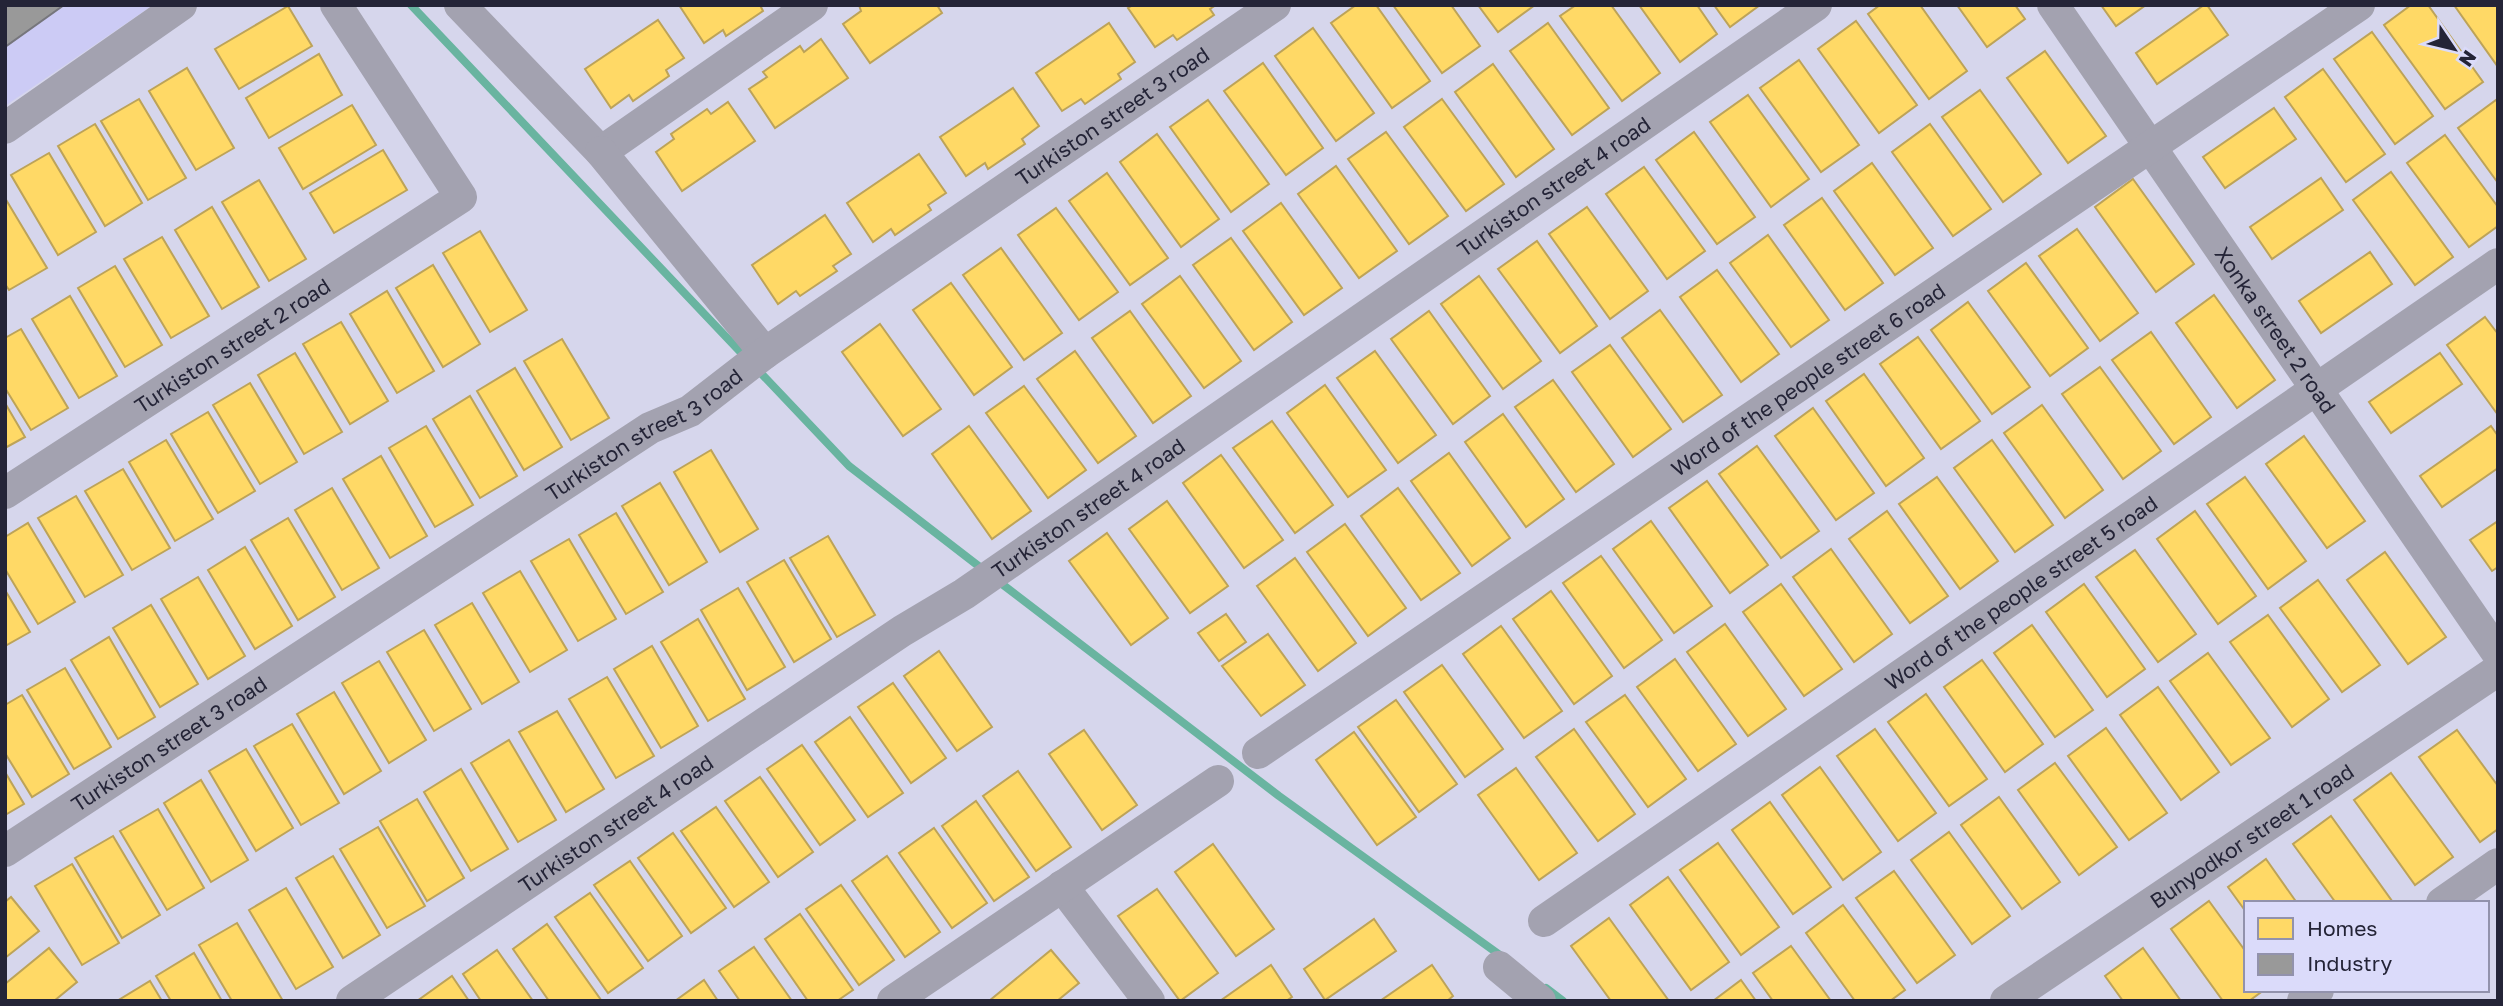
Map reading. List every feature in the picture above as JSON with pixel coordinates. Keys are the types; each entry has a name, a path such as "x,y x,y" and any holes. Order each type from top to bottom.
{"street":[{"path":"5,128 181,5"},
{"name":"Turkiston street 2 road","path":"5,493 461,197 337,5"},
{"path":"460,5 601,152 765,353"},
{"path":"601,152 812,5"},
{"name":"Turkiston street 3 road","path":"5,851 650,428 690,411 765,353 1275,5"},
{"name":"Turkiston street 4 road","path":"352,1001 902,631 964,594 1816,5"},
{"name":"Xonka street 2 road","path":"2053,5 2498,654"},
{"name":"Word of the people street 6 road","path":"1258,753 2151,149 2359,5"},
{"name":"Word of the people street 5 road","path":"1544,921 2314,388 2498,264"},
{"name":"Bunyodkor street 1 road","path":"2006,1001 2498,670"},
{"path":"893,1001 1217,780"},
{"path":"2445,901 2498,864"},
{"path":"1062,886 1149,1001"},
{"path":"1499,967 1540,1001"}],"shaded area":[{"path":"5,5 153,5 5,106"}],"building: Homes":[{"path":"679,5 760,5 763,11 726,36 723,30 704,43"},
{"path":"859,5 937,5 942,13 870,63 843,24 861,11"},
{"path":"1133,5 1216,5 1210,9 1214,15 1177,40 1173,35 1155,47 1128,8"},
{"path":"1356,5 1376,5 1430,81 1392,108 1331,23"},
{"path":"1393,5 1451,5 1480,46 1442,73"},
{"path":"1478,5 1535,5 1498,32"},
{"path":"1576,5 1611,5 1660,73 1622,101 1560,16"},
{"path":"1639,5 1697,5 1717,34 1680,62"},
{"path":"1714,5 1760,5 1730,27"},
{"path":"1880,5 1920,5 1967,71 1929,99 1868,14"},
{"path":"1957,5 2015,5 2025,19 1987,47"},
{"path":"2101,5 2146,5 2116,26"},
{"path":"2207,5 2228,35 2157,84 2136,53"},
{"path":"2411,5 2428,5 2483,82 2445,109 2384,25"},
{"path":"2454,5 2498,5 2498,67"},
{"path":"288,6 312,46 239,89 215,49"},
{"path":"658,20 684,58 666,70 669,76 633,101 629,95 611,108 585,69"},
{"path":"1856,21 1917,105 1879,133 1818,49"},
{"path":"1109,23 1135,62 1118,74 1121,79 1085,104 1081,99 1062,111 1036,73"},
{"path":"1548,23 1609,108 1572,135 1510,51"},
{"path":"1313,28 1374,113 1336,141 1275,56"},
{"path":"2372,32 2433,116 2395,144 2334,59"},
{"path":"821,39 848,78 775,128 749,89 767,77 763,72 800,46 804,52"},
{"path":"2045,51 2106,136 2068,163 2007,78"},
{"path":"319,54 342,95 269,138 246,98"},
{"path":"1799,60 1859,145 1821,172 1760,88"},
{"path":"1263,63 1323,148 1286,175 1224,91"},
{"path":"1493,64 1554,149 1516,177 1455,92"},
{"path":"187,68 234,148 196,170 149,91"},
{"path":"2323,69 2385,154 2346,182 2285,97"},
{"path":"1013,88 1039,126 1022,139 1025,144 988,169 985,163 966,176 940,137"},
{"path":"1980,90 2041,174 2003,202 1942,117"},
{"path":"1748,95 1809,179 1771,207 1710,122"},
{"path":"139,99 186,178 148,200 101,121"},
{"path":"1442,99 1504,184 1466,211 1404,127"},
{"path":"1208,100 1269,184 1231,212 1170,127"},
{"path":"2496,100 2498,103 2498,183 2458,128"},
{"path":"728,102 755,141 682,191 656,152 674,139 671,134 707,109 711,114"},
{"path":"352,105 376,145 303,189 279,148"},
{"path":"2274,108 2296,139 2225,188 2203,157"},
{"path":"95,124 142,203 105,226 58,146"},
{"path":"1930,124 1991,209 1953,236 1892,152"},
{"path":"1386,132 1448,216 1409,244 1348,159"},
{"path":"1694,132 1755,217 1717,244 1656,160"},
{"path":"1157,134 1219,219 1181,247 1120,162"},
{"path":"2445,135 2498,207 2498,226 2469,247 2407,163"},
{"path":"383,150 407,190 334,233 310,193"},
{"path":"49,153 96,232 58,255 11,175"},
{"path":"919,154 946,193 928,205 931,210 895,235 891,229 873,242 847,203"},
{"path":"1872,163 1933,248 1895,275 1834,191"},
{"path":"1336,166 1397,251 1359,278 1298,194"},
{"path":"1644,167 1705,251 1667,279 1606,194"},
{"path":"2391,172 2453,257 2415,285 2353,200"},
{"path":"1107,173 1168,258 1130,285 1069,201"},
{"path":"2321,178 2343,210 2272,259 2250,227"},
{"path":"2133,179 2194,264 2156,292 2095,207"},
{"path":"259,180 306,259 269,281 222,202"},
{"path":"5,198 47,268 9,290 5,284"},
{"path":"1822,198 1883,283 1845,310 1784,225"},
{"path":"1281,203 1342,288 1304,315 1243,231"},
{"path":"212,207 259,287 222,309 175,230"},
{"path":"1587,207 1648,291 1610,319 1549,234"},
{"path":"1056,208 1118,292 1079,320 1018,235"},
{"path":"825,215 851,254 833,266 837,271 800,296 796,291 778,304 752,265"},
{"path":"2077,229 2138,313 2100,341 2039,256"},
{"path":"480,231 527,310 490,332 443,253"},
{"path":"1768,235 1829,320 1791,347 1730,263"},
{"path":"162,237 209,316 171,338 124,259"},
{"path":"1231,238 1292,322 1254,350 1193,265"},
{"path":"1537,241 1597,326 1560,353 1498,269"},
{"path":"1001,248 1062,333 1024,360 963,275"},
{"path":"2370,252 2392,284 2321,333 2299,301"},
{"path":"2026,263 2088,348 2050,376 1988,291"},
{"path":"433,265 480,344 443,367 396,288"},
{"path":"115,266 162,345 125,367 78,288"},
{"path":"1717,270 1779,354 1741,382 1680,297"},
{"path":"1180,276 1241,361 1204,388 1142,304"},
{"path":"1479,276 1541,361 1503,389 1441,304"},
{"path":"951,283 1012,367 974,395 913,310"},
{"path":"387,291 434,371 397,393 350,314"},
{"path":"2214,295 2275,380 2237,408 2176,323"},
{"path":"70,296 117,376 79,398 32,319"},
{"path":"1968,302 2030,387 1992,414 1931,330"},
{"path":"1660,310 1722,395 1683,422 1622,338"},
{"path":"1130,311 1191,396 1153,423 1092,338"},
{"path":"1429,311 1490,396 1453,424 1391,339"},
{"path":"2485,317 2498,334 2498,415 2447,345"},
{"path":"341,322 388,401 350,424 303,344"},
{"path":"880,324 941,409 903,436 842,352"},
{"path":"21,329 68,408 31,430 5,388 5,338"},
{"path":"2151,332 2211,417 2174,444 2112,360"},
{"path":"1918,337 1980,421 1941,449 1880,364"},
{"path":"562,339 609,418 571,440 524,361"},
{"path":"1610,345 1671,429 1633,457 1572,372"},
{"path":"1075,351 1136,436 1098,463 1037,379"},
{"path":"1375,351 1436,435 1398,463 1337,378"},
{"path":"295,353 342,432 304,454 258,375"},
{"path":"2440,353 2462,384 2391,433 2369,402"},
{"path":"2100,367 2161,451 2123,479 2062,394"},
{"path":"515,368 562,447 524,470 477,391"},
{"path":"1864,374 1924,458 1886,486 1826,401"},
{"path":"1553,380 1614,464 1576,492 1515,407"},
{"path":"250,383 297,462 260,484 213,405"},
{"path":"1325,385 1386,470 1348,497 1287,413"},
{"path":"1024,386 1086,470 1048,498 986,413"},
{"path":"470,396 517,476 480,498 433,419"},
{"path":"5,403 25,437 5,448"},
{"path":"2042,405 2103,490 2065,518 2004,433"},
{"path":"1813,408 1874,493 1836,520 1775,436"},
{"path":"208,412 255,491 218,513 171,434"},
{"path":"1503,414 1564,499 1526,527 1465,442"},
{"path":"1272,421 1333,505 1295,533 1233,448"},
{"path":"426,426 473,505 435,527 389,448"},
{"path":"969,426 1031,511 992,539 932,454"},
{"path":"2491,426 2498,436 2498,468 2442,507 2420,476"},
{"path":"2304,436 2365,521 2327,548 2266,464"},
{"path":"166,440 213,519 175,541 129,462"},
{"path":"1992,440 2053,525 2015,552 1954,468"},
{"path":"1757,446 1819,531 1781,558 1719,474"},
{"path":"711,450 758,529 720,552 674,472"},
{"path":"1449,453 1510,538 1472,566 1411,481"},
{"path":"1221,455 1283,540 1244,568 1183,483"},
{"path":"381,456 427,536 390,558 343,479"},
{"path":"123,469 170,548 132,570 85,491"},
{"path":"1937,477 1998,561 1960,589 1899,504"},
{"path":"2245,477 2306,561 2268,589 2207,504"},
{"path":"1707,481 1768,565 1730,593 1669,508"},
{"path":"660,483 707,562 669,585 622,506"},
{"path":"332,488 379,568 342,590 295,510"},
{"path":"1398,488 1460,573 1421,600 1361,516"},
{"path":"76,496 123,575 85,597 38,518"},
{"path":"1167,501 1228,586 1190,613 1129,529"},
{"path":"1887,511 1948,596 1910,623 1849,539"},
{"path":"2195,511 2256,596 2218,624 2157,539"},
{"path":"616,513 663,592 626,614 579,535"},
{"path":"288,518 335,597 298,620 251,540"},
{"path":"1651,521 1712,606 1674,633 1613,549"},
{"path":"2498,521 2498,567 2492,571 2470,540"},
{"path":"28,523 75,602 38,624 5,569 5,537"},
{"path":"1345,524 1406,608 1368,636 1307,552"},
{"path":"1107,533 1168,618 1131,645 1069,561"},
{"path":"828,536 875,615 837,637 790,558"},
{"path":"569,539 616,619 578,641 531,561"},
{"path":"245,547 292,626 255,649 208,570"},
{"path":"1831,549 1892,634 1854,662 1793,577"},
{"path":"2135,550 2196,634 2158,662 2096,577"},
{"path":"2385,552 2446,637 2408,664 2347,580"},
{"path":"1601,556 1662,640 1624,668 1563,583"},
{"path":"1295,558 1356,643 1318,671 1257,586"},
{"path":"784,560 831,639 794,662 747,582"},
{"path":"520,571 567,650 530,672 483,593"},
{"path":"198,577 245,656 208,679 161,599"},
{"path":"2318,580 2380,665 2342,692 2280,608"},
{"path":"1781,584 1842,669 1804,696 1743,612"},
{"path":"2084,584 2145,669 2107,697 2046,612"},
{"path":"738,588 785,667 747,690 701,610"},
{"path":"5,590 30,632 5,646"},
{"path":"1551,591 1612,676 1574,704 1513,619"},
{"path":"472,603 519,682 482,704 435,625"},
{"path":"151,605 198,684 160,707 113,628"},
{"path":"1226,614 1246,642 1219,661 1198,633"},
{"path":"2268,615 2329,699 2292,727 2230,642"},
{"path":"698,619 745,699 708,721 661,642"},
{"path":"1725,624 1786,709 1748,736 1687,652"},
{"path":"2032,625 2093,710 2055,737 1994,653"},
{"path":"1501,626 1562,711 1524,738 1463,654"},
{"path":"424,630 471,709 434,731 387,652"},
{"path":"1268,634 1305,685 1261,716 1222,666"},
{"path":"109,637 155,717 118,739 71,660"},
{"path":"652,646 698,726 661,748 614,669"},
{"path":"939,651 992,727 957,751 904,676"},
{"path":"2208,653 2270,738 2231,765 2170,681"},
{"path":"1675,659 1736,744 1698,771 1637,687"},
{"path":"1982,660 2043,744 2005,772 1944,687"},
{"path":"379,661 426,740 389,763 342,683"},
{"path":"1442,665 1503,749 1465,777 1404,692"},
{"path":"65,668 111,747 74,769 27,690"},
{"path":"607,677 654,756 616,778 569,699"},
{"path":"893,683 946,758 911,783 858,707"},
{"path":"2158,687 2219,772 2181,800 2120,715"},
{"path":"334,692 381,771 344,794 297,714"},
{"path":"1926,694 1987,779 1949,806 1888,722"},
{"path":"22,695 69,774 32,797 5,753 5,705"},
{"path":"1625,695 1686,779 1648,807 1586,722"},
{"path":"1396,700 1457,784 1419,812 1358,727"},
{"path":"557,711 604,789 566,812 519,732"},
{"path":"850,717 903,793 868,817 815,742"},
{"path":"292,724 339,803 301,825 254,746"},
{"path":"2106,728 2167,813 2129,840 2068,756"},
{"path":"1574,729 1635,814 1598,841 1536,757"},
{"path":"1875,729 1936,813 1898,841 1837,756"},
{"path":"1084,730 1137,805 1102,830 1049,754"},
{"path":"2457,730 2498,786 2498,829 2480,842 2419,757"},
{"path":"1354,732 1416,817 1377,845 1316,760"},
{"path":"509,740 556,820 518,842 471,763"},
{"path":"802,745 855,820 820,845 767,769"},
{"path":"246,749 293,828 256,851 209,771"},
{"path":"2055,763 2117,847 2079,875 2018,790"},
{"path":"1820,767 1881,852 1843,880 1782,795"},
{"path":"1516,768 1577,853 1539,880 1478,795"},
{"path":"461,769 508,849 471,871 424,792"},
{"path":"1018,771 1071,847 1036,871 983,796"},
{"path":"5,772 24,804 5,815"},
{"path":"2391,773 2453,857 2415,885 2354,800"},
{"path":"760,777 813,852 778,877 725,801"},
{"path":"201,780 248,860 211,882 164,803"},
{"path":"1999,797 2060,882 2022,909 1961,825"},
{"path":"417,799 464,878 427,901 380,821"},
{"path":"976,801 1029,877 994,901 942,826"},
{"path":"1770,802 1831,887 1793,914 1732,830"},
{"path":"716,807 769,882 734,907 681,831"},
{"path":"158,809 204,888 167,910 120,831"},
{"path":"2331,816 2392,901 2335,901 2293,844"},
{"path":"378,827 425,906 387,928 340,849"},
{"path":"934,828 987,903 952,928 899,853"},
{"path":"1949,832 2010,916 1972,944 1911,860"},
{"path":"673,833 726,908 691,933 638,858"},
{"path":"113,836 160,915 122,938 75,858"},
{"path":"1718,843 1779,927 1741,955 1680,870"},
{"path":"1213,844 1274,929 1236,956 1175,872"},
{"path":"333,856 380,935 343,958 296,878"},
{"path":"887,856 940,932 905,957 852,881"},
{"path":"2266,859 2296,901 2244,901 2244,909 2228,887"},
{"path":"630,861 682,936 648,961 594,885"},
{"path":"72,864 119,943 82,965 35,886"},
{"path":"1894,871 1955,955 1917,983 1856,898"},
{"path":"1668,877 1729,962 1691,990 1630,905"},
{"path":"841,885 894,960 859,985 806,909"},
{"path":"286,888 333,967 296,989 249,910"},
{"path":"1157,889 1218,973 1180,1001 1118,916"},
{"path":"590,893 643,968 608,993 555,917"},
{"path":"11,897 39,931 5,958 5,902"},
{"path":"2209,901 2244,949 2244,992 2261,992 2249,1001 2223,1001 2171,929"},
{"path":"1843,905 1905,990 1890,1001 1855,1001 1806,933"},
{"path":"800,914 853,990 837,1001 808,1001 765,939"},
{"path":"1609,918 1669,1001 1611,1001 1571,946"},
{"path":"1374,919 1396,951 1325,1000 1304,969"},
{"path":"237,923 283,1001 232,1001 199,945"},
{"path":"547,924 601,1000 549,1001 513,949"},
{"path":"1791,946 1831,1001 1773,1001 1753,973"},
{"path":"754,947 792,1001 740,1001 719,971"},
{"path":"49,948 77,982 54,1001 5,1001 5,984"},
{"path":"2143,948 2181,1001 2123,1001 2105,976"},
{"path":"497,950 533,1001 481,1001 463,974"},
{"path":"1051,950 1079,983 1057,1001 989,1001"},
{"path":"194,953 222,1001 171,1001 156,976"},
{"path":"1271,965 1292,997 1286,1001 1220,1001"},
{"path":"1432,965 1453,996 1447,1001 1380,1001"},
{"path":"452,976 469,1001 417,1001"},
{"path":"704,980 718,1001 675,1001"},
{"path":"1741,980 1756,1001 1713,1001"},
{"path":"150,981 162,1001 117,1001"}],"building: Industry":[{"path":"5,5 64,5 5,47"}],"waterway":[{"path":"411,5 748,360"},
{"path":"757,369 849,466 985,571"},
{"path":"998,581 1279,796 1504,958"},
{"path":"1546,988 1563,1001"}]}
